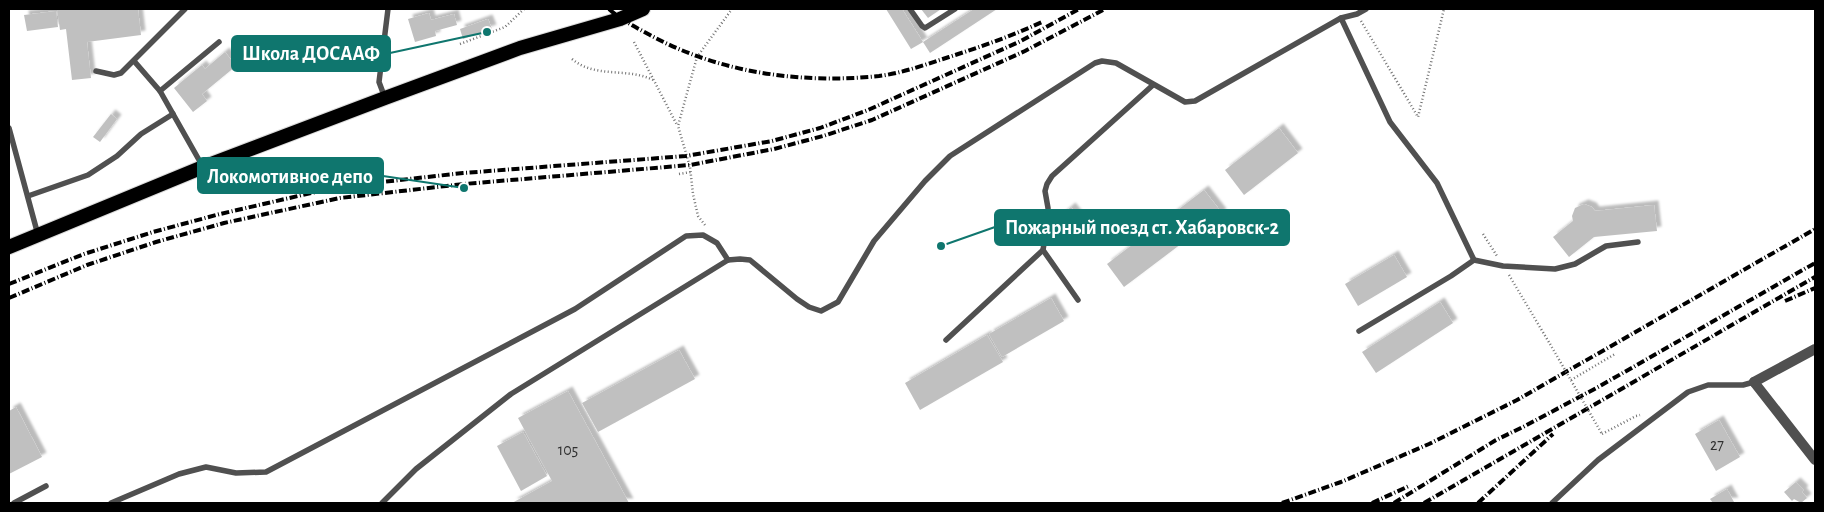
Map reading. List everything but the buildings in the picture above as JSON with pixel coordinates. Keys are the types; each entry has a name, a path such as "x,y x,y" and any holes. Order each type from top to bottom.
{"highway":[{"path":"9,247 203,167 385,98 520,48 620,19 643,9"}],"street":[{"path":"1815,349 1754,382 1815,460"}],"lane":[{"path":"96,71 114,75 121,73 185,9"},
{"path":"385,98 379,82 388,9"},
{"path":"910,9 925,28 955,9"},
{"path":"382,503 416,469 511,394 728,260 750,260 809,307 821,311 838,302 874,241 925,181 950,156 1095,63 1102,60 1116,63 1185,102 1195,101 1341,18 1357,14 1366,9"},
{"path":"1341,18 1390,122 1437,183 1474,260"},
{"path":"160,91 219,42"},
{"path":"134,61 160,91 203,167"},
{"path":"946,340 1043,250 1048,219 1045,191 1052,176 1154,86"},
{"path":"28,196 88,175 117,156 141,134 173,114"},
{"path":"9,128 38,235"},
{"path":"111,503 179,474 206,468 236,473 266,472 576,309 686,236 703,235 717,243 728,260"},
{"path":"1359,331 1451,276 1474,260 1503,266 1555,268 1575,264 1606,246 1638,242"},
{"path":"1043,250 1078,300"},
{"path":"1552,503 1598,460 1688,392 1708,385 1743,385 1754,382"},
{"path":"14,503 46,486"}],"path":[{"path":"460,44 505,27 524,9"},
{"path":"678,126 697,57 732,9"},
{"path":"1357,14 1418,117 1444,9"},
{"path":"634,42 678,126 691,172 698,216 717,243"},
{"path":"572,59 585,68 595,71 645,76 654,81"},
{"path":"679,174 691,172"},
{"path":"1531,311 1602,434 1636,416"},
{"path":"1571,380 1615,354"}],"railway":[{"path":"609,9 623,20 650,35 704,59 762,73 820,78 879,76 906,71 984,45 1042,22"},
{"path":"9,284 84,254 153,232 220,214 337,187 463,173 686,156 772,141 820,128 868,110 1021,41 1079,9"},
{"path":"9,298 87,265 156,242 224,223 340,198 464,184 690,165 774,149 872,120 1025,51 1105,9"},
{"path":"1282,503 1341,482 1429,444 1517,400 1815,229"},
{"path":"1394,503 1496,440 1600,386 1815,263"},
{"path":"1424,503 1815,277"},
{"path":"1785,301 1815,288"},
{"path":"1478,503 1553,434"},
{"path":"1372,503 1409,486"}],"place":[{"name":"Школа ДОСААФ","path":"487,32"},
{"name":"Локомотивное депо","path":"464,188"},
{"name":"Пожарный поезд ст. Хабаровск-2","path":"941,246"}]}
